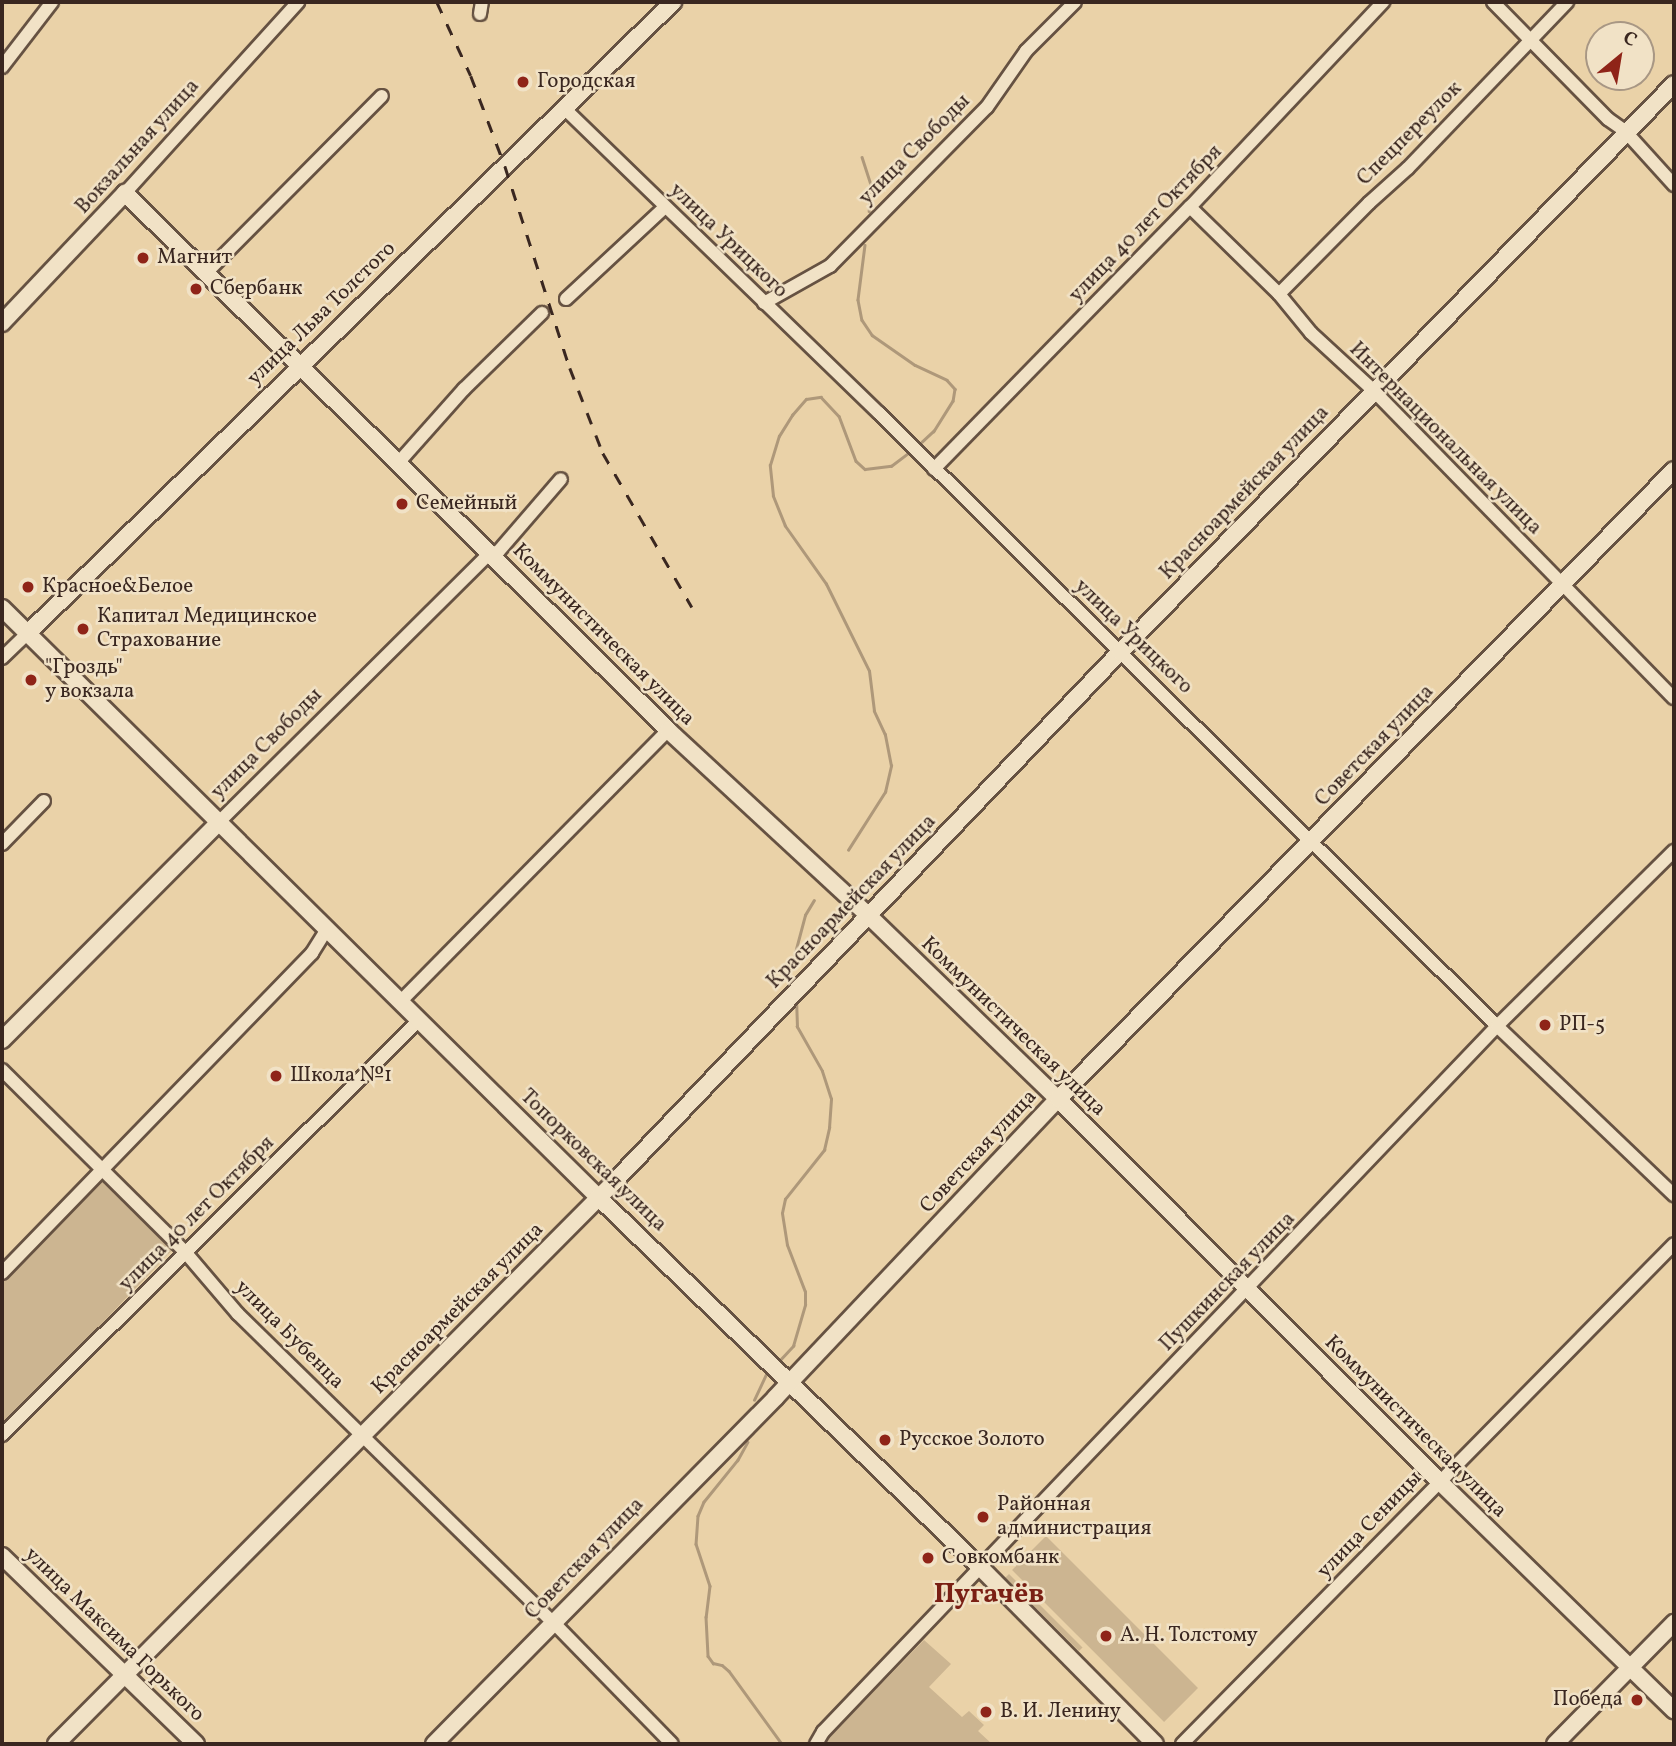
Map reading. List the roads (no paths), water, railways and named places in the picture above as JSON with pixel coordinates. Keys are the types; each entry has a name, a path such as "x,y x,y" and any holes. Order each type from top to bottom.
{"street":[{"path":"2,67 52,2"},
{"name":"Вокзальная улица","path":"4,320 125,193 298,2"},
{"name":"улица Льва Толстого","path":"2,658 673,2"},
{"name":"улица Свободы","path":"764,303 830,266 987,107 1026,51 1074,2"},
{"name":"улица 40 лет Октября","path":"934,469 1190,207 1382,2"},
{"path":"1493,2 1608,120 1625,131 1674,185"},
{"name":"Спецпереулок","path":"1279,294 1369,203 1408,168 1567,2"},
{"name":"Красноармейская улица","path":"56,1744 598,1197 1120,652 1625,131 1674,84"},
{"path":"125,193 207,272 382,96"},
{"name":"улица Урицкого","path":"564,108 1312,840 1497,1026 1674,1195"},
{"path":"566,299 666,207"},
{"name":"Интернациональная улица","path":"1190,207 1279,294 1311,332 1374,391 1674,698"},
{"name":"Коммунистическая улица","path":"207,272 668,730 868,915 1058,1099 1440,1482 1674,1710"},
{"path":"399,462 464,389 542,313"},
{"name":"Советская улица","path":"434,1744 791,1381 1058,1099 1674,470"},
{"name":"улица Свободы","path":"2,1040 490,553 498,552 561,479"},
{"name":"Топорковская улица","path":"2,608 598,1197 791,1381 981,1568 1155,1744"},
{"path":"400,1002 668,730"},
{"path":"2,844 44,801"},
{"name":"Пушкинская улица","path":"816,1744 823,1732 1497,1026 1674,851"},
{"path":"2,1273 312,953 327,929"},
{"name":"улица 40 лет Октября","path":"2,1435 419,1020"},
{"name":"улица Бубенца","path":"2,1070 186,1253 238,1314 553,1622 672,1744"},
{"name":"улица Сеницы","path":"1182,1744 1674,1244"},
{"name":"улица Максима Горького","path":"2,1556 196,1744"},
{"path":"1555,1744 1674,1623"}],"waterway":[{"path":"862,157 871,185 869,211"},
{"path":"865,245 858,300 862,320 872,335 915,365 947,380 955,389 953,401 934,431 922,442"},
{"path":"848,850 885,792 891,766 885,735 874,711 869,671 826,584 785,526 773,496 770,465 779,436 792,415 806,399 821,397 839,416 856,461 865,469 891,466 907,454"},
{"path":"791,989 788,979 805,915 814,900"},
{"path":"779,1361 793,1346 805,1305 805,1292 787,1245 782,1213 785,1199 824,1150 831,1099 822,1071 797,1027 796,1002"},
{"path":"754,1400 766,1374"},
{"path":"748,1442 738,1460 704,1502 698,1516 696,1544 710,1586 706,1617 708,1656 713,1663 722,1665 729,1671 782,1744"}],"railway":[{"path":"437,2 471,76 505,166 570,368 603,453 692,607"}],"place":[{"name":"Городская","path":"523,82"},
{"name":"Магнит","path":"143,258"},
{"name":"Сбербанк","path":"196,289"},
{"name":"Семейный","path":"402,504"},
{"name":"Красное&Белое","path":"28,587"},
{"name":"Капитал Медицинское Страхование","path":"83,629"},
{"name":"\"Гроздь\" у вокзала","path":"31,680"},
{"name":"РП-5","path":"1545,1025"},
{"name":"Школа №1","path":"276,1076"},
{"name":"Русское Золото","path":"885,1440"},
{"name":"Районная администрация","path":"983,1517"},
{"name":"Совкомбанк","path":"928,1558"},
{"name":"А. Н. Толстому","path":"1106,1636"},
{"name":"Победа","path":"1637,1700"},
{"name":"В. И. Ленину","path":"986,1712"}],"district":[{"name":"Пугачёв","path":"989,1595"}]}
